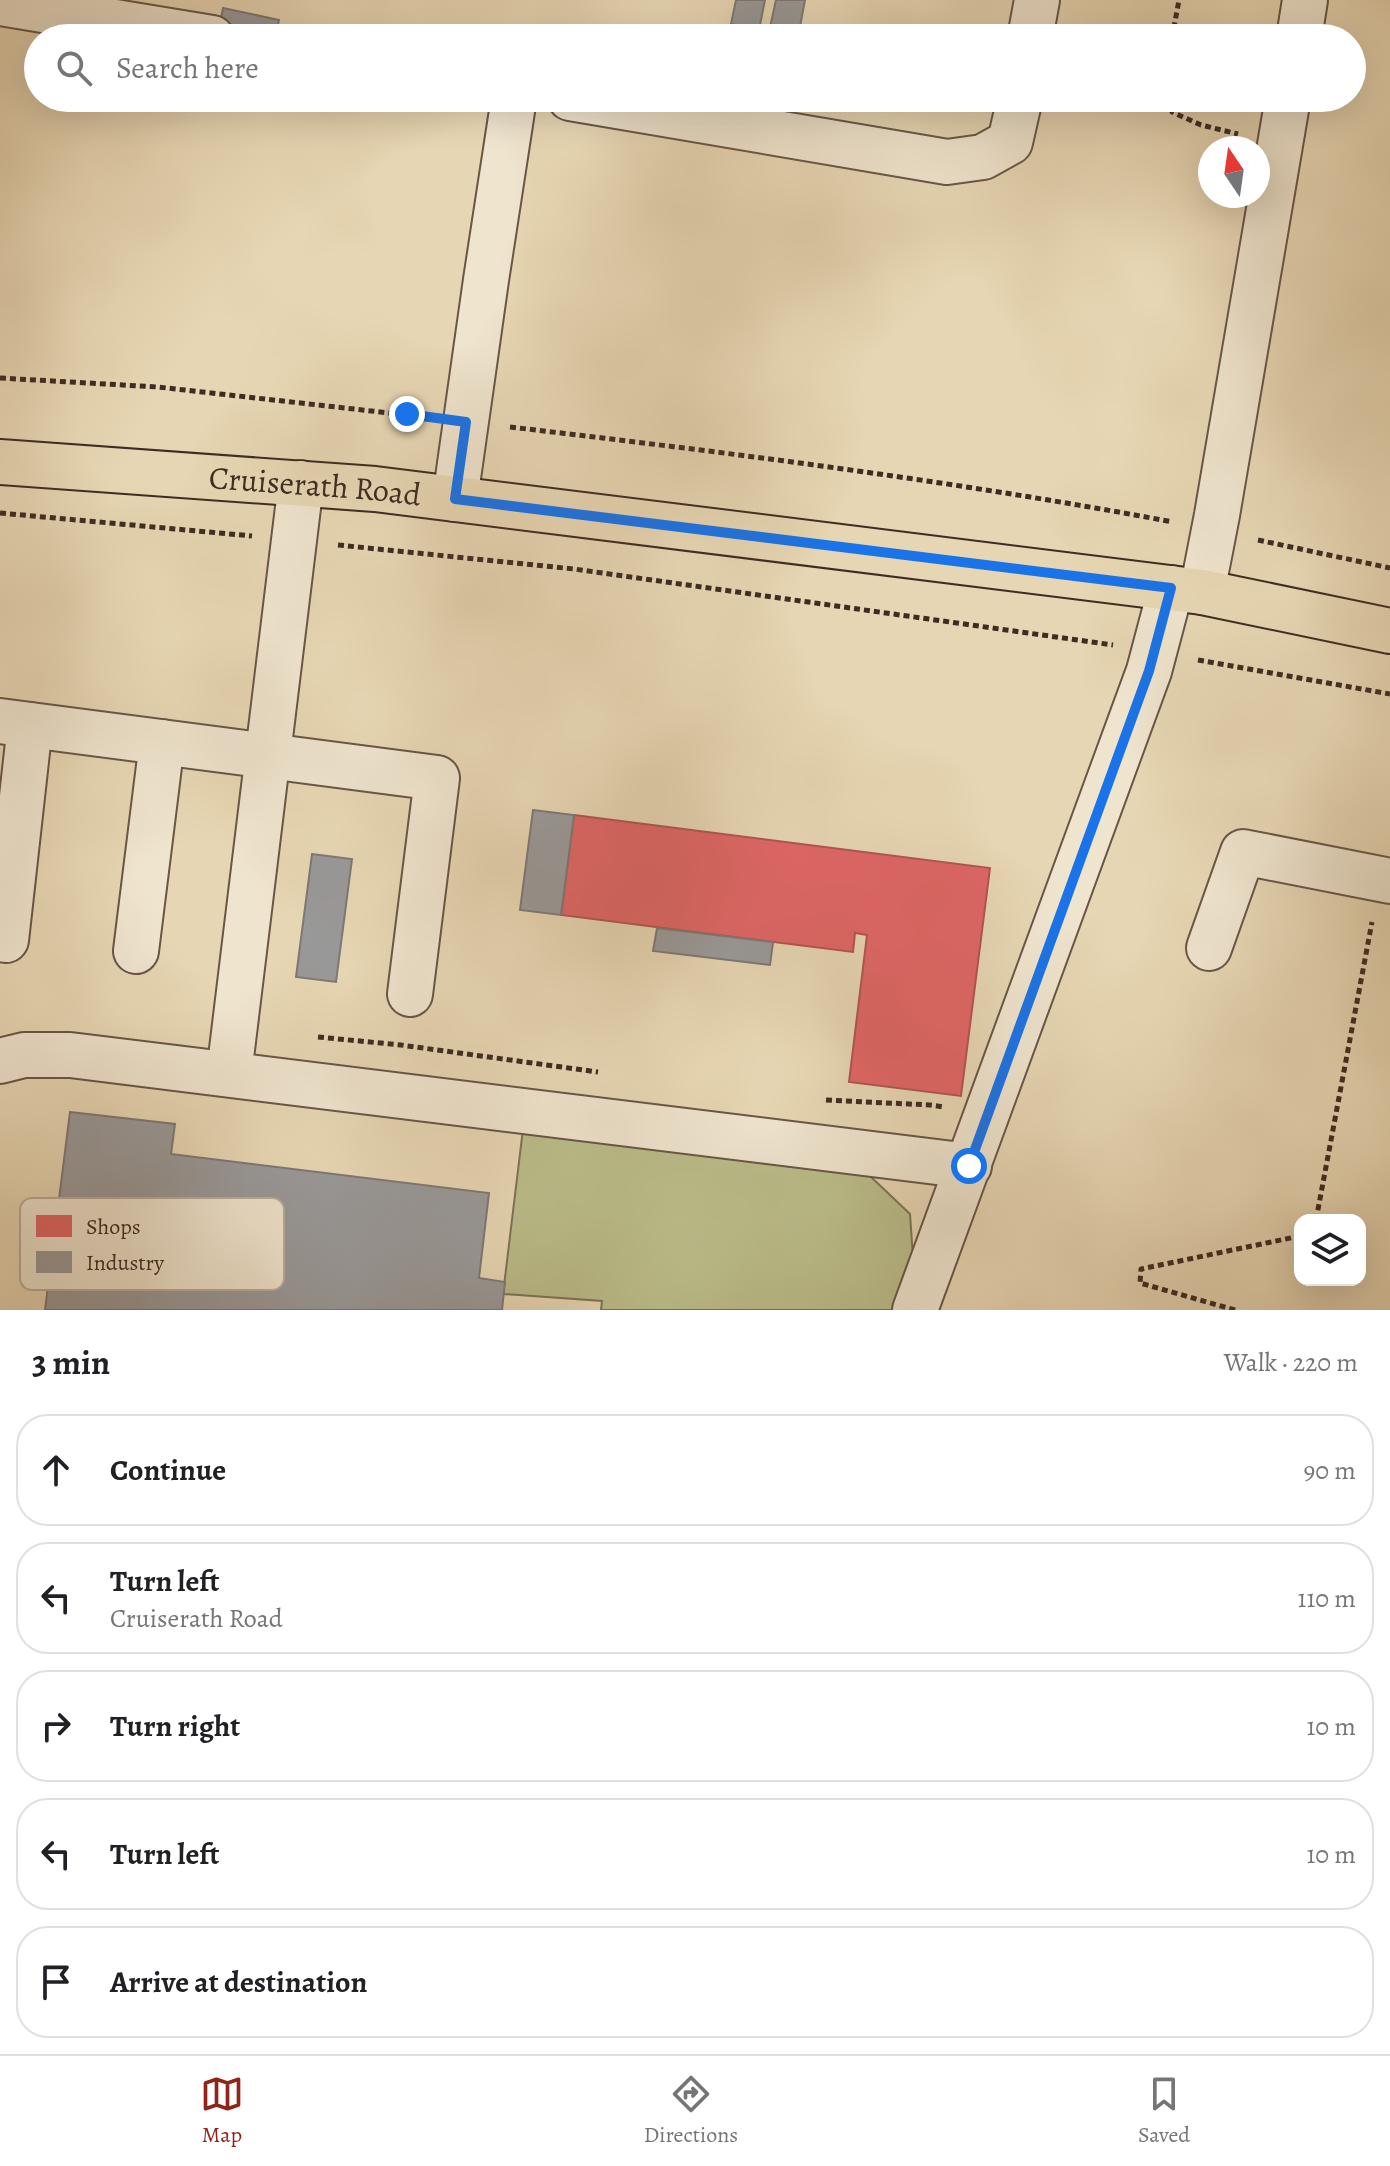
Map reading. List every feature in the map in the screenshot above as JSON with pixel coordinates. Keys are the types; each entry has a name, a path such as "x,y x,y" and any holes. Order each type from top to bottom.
{"main road":[{"name":"Cruiserath Road","path":"0,462 375,489 1186,590 1390,631"}],"lane":[{"path":"1033,24 1037,0"},
{"path":"1301,24 1305,0"},
{"path":"0,3 127,24"},
{"path":"455,499 512,112"},
{"path":"652,112 947,162 983,157 1010,142 1017,112"},
{"path":"915,1310 1153,653 1214,530 1286,112"},
{"path":"229,1074 301,483"},
{"path":"6,940 15,723 268,755 437,778 410,994"},
{"path":"136,951 162,742"},
{"path":"1209,948 1243,852 1385,880"},
{"path":"0,1061 24,1055 70,1055 969,1166"}],"path":[{"path":"1175,24 1179,0"},
{"path":"1172,112 1201,125 1280,145"},
{"path":"0,378 158,387 659,445 1046,498 1390,568"},
{"path":"0,513 574,569 1079,639 1390,694"},
{"path":"1317,1214 1385,880"},
{"path":"1235,1310 1140,1283 1141,1269 1294,1237"}],"green space":[{"path":"523,1129 870,1176 910,1214 913,1258 893,1310 601,1310 602,1301 503,1294"}],"building: Shops":[{"path":"574,815 990,868 961,1096 849,1082 867,935 855,933 853,952 561,915"}],"building: Industry":[{"path":"736,0 765,0 760,24 731,24"},
{"path":"776,0 805,0 800,24 771,24"},
{"path":"223,8 279,20 278,24 220,24"},
{"path":"533,810 574,815 561,915 520,910"},
{"path":"312,854 352,859 336,982 296,977"},
{"path":"657,928 773,942 770,965 653,951"},
{"path":"70,1112 175,1124 171,1154 489,1193 479,1278 505,1282 502,1310 45,1310 48,1290 284,1290 284,1198 59,1198"}],"route":[{"path":"407,414 466,422 455,499 1171,588 1149,671 969,1166"}]}
